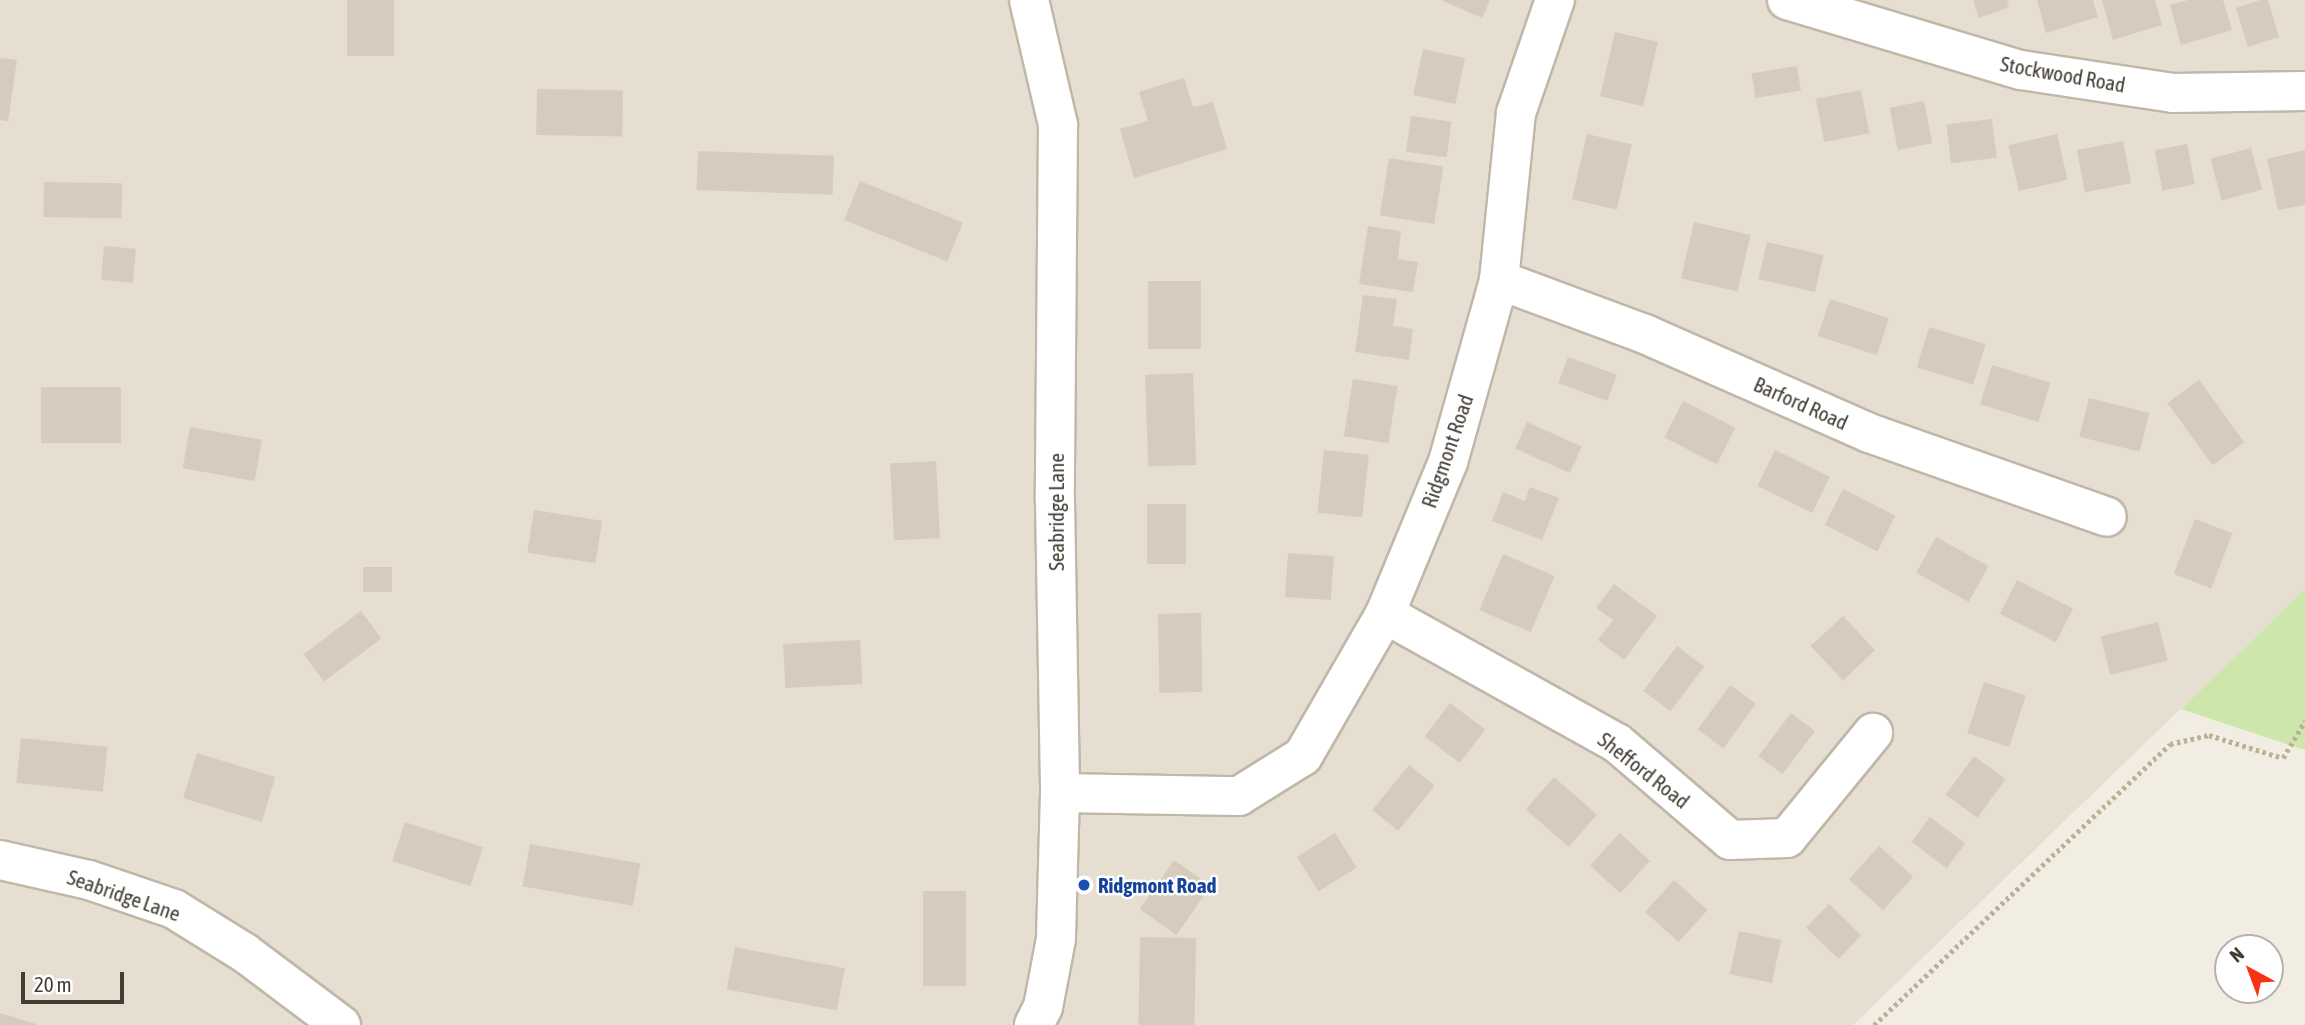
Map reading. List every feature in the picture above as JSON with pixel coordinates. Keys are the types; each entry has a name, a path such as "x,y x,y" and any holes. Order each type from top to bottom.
{"street":[{"name":"Seabridge Lane","path":"1029,0 1058,125 1055,501 1060,793 1056,939 1043,1007 1034,1025"},
{"name":"Ridgmont Road","path":"1060,793 1239,796 1303,756 1385,614 1448,462 1499,280 1516,113 1555,0"},
{"name":"Stockwood Road","path":"1787,0 2021,70 2173,93 2305,91"},
{"name":"Barford Road","path":"1499,280 1645,334 1869,433 2107,517"},
{"name":"Shefford Road","path":"1385,614 1618,743 1730,840 1787,838 1873,733"},
{"name":"Seabridge Lane","path":"0,860 89,880 174,909 245,953 341,1025"}],"path":[{"path":"1874,1025 2170,744 2209,735 2283,758 2305,721"}],"shaded area":[{"path":"0,0 2305,0 2305,589 1853,1025 0,1025"}],"green space":[{"path":"2305,589 2305,750 2181,709"}],"building":[{"path":"347,0 394,0 394,56 347,56"},
{"path":"1441,0 1490,0 1482,18"},
{"path":"1973,0 2007,0 2009,7 1979,18"},
{"path":"2037,0 2093,0 2098,17 2046,33"},
{"path":"2102,0 2155,0 2162,25 2113,40"},
{"path":"2188,0 2223,0 2232,30 2181,45 2170,5"},
{"path":"2268,0 2279,37 2248,47 2236,8"},
{"path":"1615,32 1658,42 1643,106 1600,96"},
{"path":"1423,49 1465,58 1455,104 1413,95"},
{"path":"0,58 17,60 8,121 0,120"},
{"path":"1797,66 1801,91 1755,98 1752,73"},
{"path":"1184,78 1193,107 1213,102 1227,149 1134,178 1120,129 1148,121 1139,92"},
{"path":"537,89 623,91 622,136 536,135"},
{"path":"1861,90 1869,133 1824,142 1816,99"},
{"path":"1924,101 1932,143 1898,150 1890,108"},
{"path":"1411,116 1452,122 1447,157 1406,152"},
{"path":"1992,119 1997,158 1951,163 1946,125"},
{"path":"1587,134 1632,144 1617,210 1572,199"},
{"path":"2057,134 2068,180 2019,191 2008,145"},
{"path":"2123,141 2131,183 2085,192 2077,150"},
{"path":"2187,144 2195,184 2162,191 2155,150"},
{"path":"2251,148 2262,190 2222,200 2210,159"},
{"path":"2305,150 2305,205 2278,210 2267,159"},
{"path":"698,151 834,156 833,195 697,190"},
{"path":"1389,158 1443,167 1434,224 1380,215"},
{"path":"860,181 963,223 947,262 844,220"},
{"path":"44,182 122,183 121,218 43,217"},
{"path":"1694,222 1751,235 1737,292 1681,279"},
{"path":"1368,226 1401,231 1398,259 1418,262 1413,292 1359,284"},
{"path":"1767,242 1824,255 1815,292 1758,279"},
{"path":"104,246 136,249 133,283 101,280"},
{"path":"1148,281 1201,281 1201,349 1148,349"},
{"path":"1363,295 1397,299 1393,326 1413,329 1409,360 1355,352"},
{"path":"1830,299 1889,318 1877,355 1818,336"},
{"path":"1929,327 1985,344 1973,384 1917,367"},
{"path":"1568,357 1617,375 1607,401 1558,383"},
{"path":"1992,365 2050,383 2038,422 1980,404"},
{"path":"1193,373 1196,465 1148,467 1145,375"},
{"path":"1353,379 1397,386 1388,443 1344,436"},
{"path":"2199,380 2244,442 2213,465 2167,403"},
{"path":"41,387 121,387 121,443 41,443"},
{"path":"2089,398 2149,413 2139,452 2079,437"},
{"path":"1683,401 1736,428 1717,464 1664,438"},
{"path":"1527,422 1582,446 1570,473 1515,448"},
{"path":"190,427 262,440 255,481 183,468"},
{"path":"1324,450 1369,455 1362,517 1317,513"},
{"path":"1775,450 1830,477 1812,513 1757,486"},
{"path":"936,461 940,538 894,540 890,463"},
{"path":"1530,487 1559,498 1542,540 1492,521 1503,492 1525,501"},
{"path":"1843,489 1896,516 1877,551 1825,525"},
{"path":"1147,504 1186,504 1186,564 1147,564"},
{"path":"534,510 602,521 595,563 527,552"},
{"path":"2195,519 2232,533 2211,588 2174,574"},
{"path":"1936,537 1988,566 1969,602 1916,573"},
{"path":"1288,553 1334,556 1331,600 1285,597"},
{"path":"1503,554 1555,576 1531,632 1479,610"},
{"path":"363,567 392,567 392,592 363,592"},
{"path":"2017,580 2073,609 2056,642 2000,614"},
{"path":"1614,584 1657,616 1624,660 1598,640 1613,620 1596,608"},
{"path":"361,611 381,638 324,681 303,654"},
{"path":"1201,613 1202,692 1159,693 1158,614"},
{"path":"1843,616 1875,650 1843,680 1811,646"},
{"path":"2158,622 2168,661 2110,675 2101,636"},
{"path":"860,640 862,684 785,688 783,644"},
{"path":"1677,646 1704,666 1670,711 1643,691"},
{"path":"1984,682 2026,696 2009,747 1967,733"},
{"path":"1730,685 1756,704 1724,748 1698,729"},
{"path":"1450,703 1485,729 1460,763 1425,737"},
{"path":"1791,713 1815,731 1782,774 1759,756"},
{"path":"21,738 108,747 103,792 16,783"},
{"path":"197,753 275,777 262,822 183,798"},
{"path":"1974,756 2006,779 1977,818 1946,795"},
{"path":"1409,765 1435,786 1398,831 1372,810"},
{"path":"1554,777 1597,814 1569,847 1526,809"},
{"path":"1930,817 1965,843 1946,868 1911,842"},
{"path":"405,822 483,847 470,886 392,861"},
{"path":"1335,833 1357,868 1319,892 1297,857"},
{"path":"1620,833 1650,861 1620,893 1590,865"},
{"path":"530,844 640,863 633,906 523,886"},
{"path":"1879,846 1913,877 1883,910 1849,879"},
{"path":"1174,860 1211,886 1176,935 1140,909"},
{"path":"1674,880 1707,910 1679,942 1645,912"},
{"path":"923,891 966,891 966,986 923,986"},
{"path":"1829,904 1861,935 1838,959 1806,928"},
{"path":"1739,931 1781,940 1772,983 1730,974"},
{"path":"1140,937 1196,938 1194,1025 1138,1025"},
{"path":"735,947 845,968 837,1011 727,989"},
{"path":"0,1013 36,1024 36,1025 0,1025"}],"place":[{"name":"Ridgmont Road","path":"1084,885"}]}
